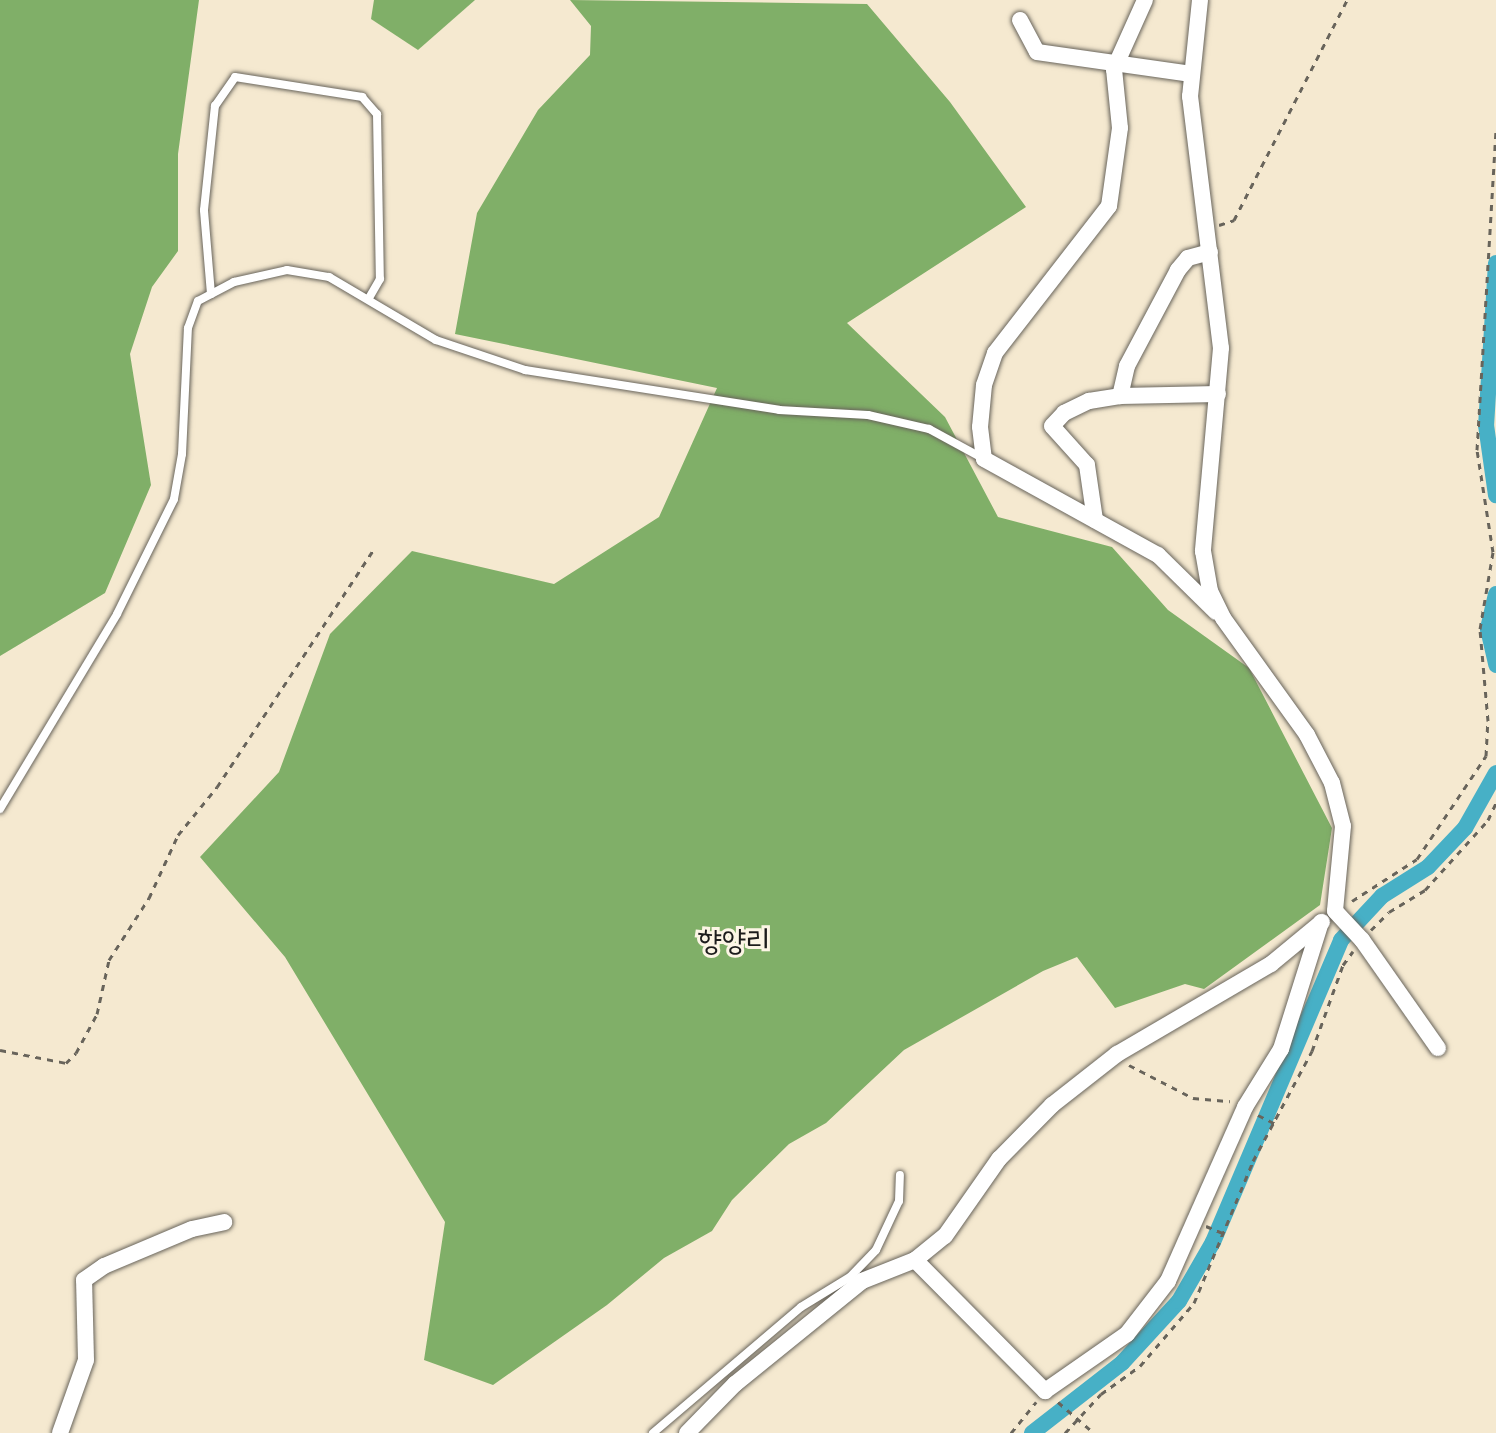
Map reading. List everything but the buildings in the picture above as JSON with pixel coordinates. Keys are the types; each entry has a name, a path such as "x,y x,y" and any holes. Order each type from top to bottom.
{"street":[{"path":"915,1260 1045,1391 1127,1334 1168,1281 1245,1107 1281,1049 1331,915 1343,826 1332,783 1276,688 1223,618 1158,555 1095,520 1060,505 984,459 984,385 995,353 1109,206 1120,128 1117,62 1145,0"},
{"path":"1200,0 1191,74 1221,348 1203,551 1210,591 1223,618"},
{"path":"1020,20 1037,52 1191,74"},
{"path":"1120,396 1127,366 1178,270 1188,258 1210,252"},
{"path":"1095,520 1087,465 1052,426 1064,413 1089,401 1120,396 1218,394"},
{"path":"1331,915 1361,939 1438,1048"},
{"path":"687,1433 735,1384 862,1281 915,1260 945,1236 999,1159 1041,1116 1117,1054 1271,964 1331,915"},
{"path":"60,1433 86,1360 84,1280 104,1266 192,1229 224,1222"}],"lane":[{"path":"211,294 204,210 215,106 235,77 362,97 377,114 380,279 369,298"},
{"path":"0,809 117,614 174,499 182,454 188,328 198,301 234,282 287,270 329,277 436,340 525,370 779,410 868,415 929,429 984,459"},
{"path":"653,1433 801,1307 850,1277 876,1250 899,1201 900,1175"}],"path":[{"path":"1234,220 1347,0"},
{"path":"1331,915 1417,859 1486,756 1488,721 1480,629 1493,552 1477,450 1496,128"},
{"path":"0,1050 66,1063 76,1053 97,1014 109,960 149,898 178,835 217,787 374,549"},
{"path":"1065,1433 1101,1394 1140,1366 1194,1303 1253,1161 1276,1124 1312,1051 1343,965 1361,939 1389,912 1425,890 1488,820 1496,803"},
{"path":"1117,1054 1132,1068 1193,1098 1227,1100 1276,1124"},
{"path":"1011,1433 1045,1391 1094,1433"}],"green space":[{"path":"0,0 199,0 178,154 178,251 152,287 130,354 151,485 105,593 0,656"},
{"path":"374,0 475,0 418,50 371,19"},
{"path":"570,0 867,4 950,102 1026,207 847,323 945,417 998,517 1112,547 1168,610 1249,668 1332,828 1320,905 1204,989 1185,984 1115,1008 1077,957 1043,971 904,1050 826,1123 789,1144 732,1200 712,1231 664,1258 607,1305 493,1385 424,1360 445,1222 285,957 200,857 279,772 330,634 412,551 554,584 659,517 717,388 455,334 477,213 538,110 590,55 591,26"}],"waterway":[{"path":"1496,263 1486,425 1496,495"},
{"path":"1496,594 1488,629 1496,665"},
{"path":"1032,1433 1122,1363 1179,1301 1213,1242 1341,940 1382,896 1428,867 1465,828 1496,773"}],"district":[{"name":"향양리","path":"734,941"}]}
